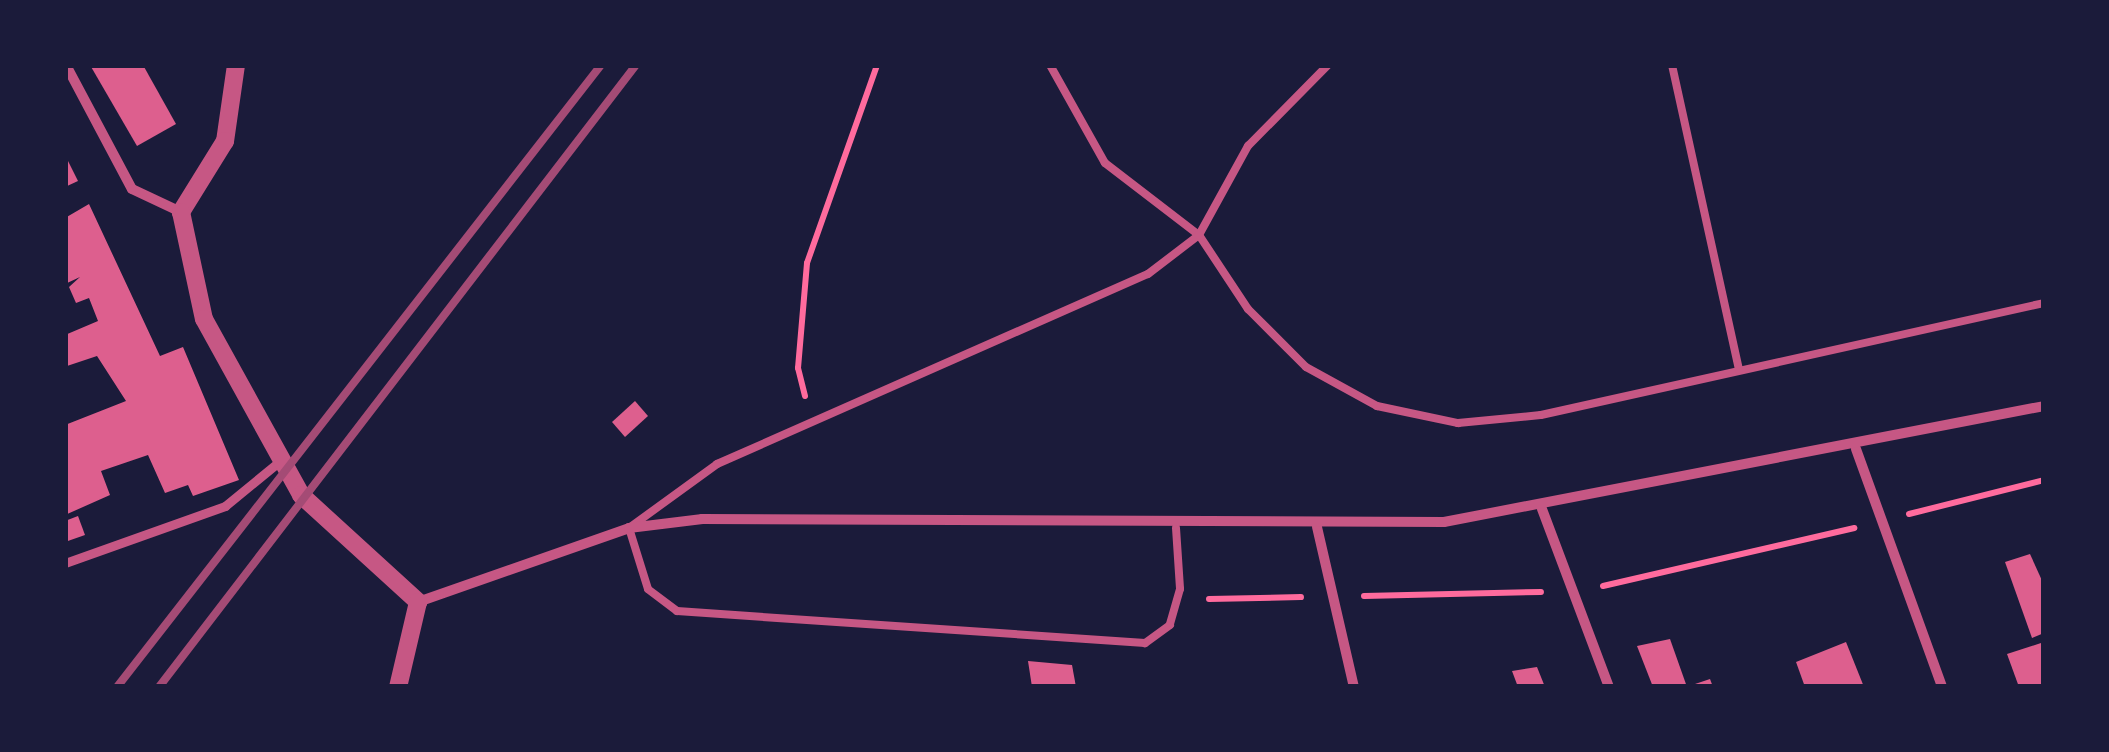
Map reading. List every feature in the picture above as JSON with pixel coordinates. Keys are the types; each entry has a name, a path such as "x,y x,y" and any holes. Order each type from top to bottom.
{"street":[{"path":"66,65 132,188 181,212"},
{"path":"236,65 224,141 181,212 204,320 280,461 335,533 418,602"},
{"path":"418,602 629,528 702,519 1317,527 1542,510 1856,449 2044,406"},
{"path":"1856,449 1942,687"},
{"path":"65,564 225,506 280,461"},
{"path":"1542,510 1609,687"},
{"path":"1317,527 1354,687"},
{"path":"398,687 418,602"}],"lane":[{"path":"1050,65 1105,163 1199,235 1248,309 1306,366 1376,406 1458,423 1541,415 2044,303"},
{"path":"1176,528 1180,589 1170,625 1145,644 677,611 648,589 629,528 717,464 1148,274 1199,235 1248,146 1328,65"},
{"path":"1672,65 1739,370"}],"path":[{"path":"812,422 798,368 808,264 877,65"},
{"path":"1201,599 1574,589 1644,581 2044,480"}],"building":[{"path":"90,65 143,65 176,124 137,146"},
{"path":"65,155 78,181 65,187"},
{"path":"89,204 160,356 183,347 239,480 193,496 188,485 165,493 148,455 101,471 110,495 65,515 65,425 126,401 97,356 67,366 65,359 65,335 98,321 89,298 76,303 69,287 80,277 65,284 65,218"},
{"path":"635,401 648,416 625,437 612,422"},
{"path":"78,516 85,535 65,542 65,521"},
{"path":"2030,554 2044,585 2044,633 2032,638 2005,562"},
{"path":"1670,639 1687,687 1653,687 1637,646"},
{"path":"1846,642 1864,687 1805,687 1796,662"},
{"path":"2044,642 2044,687 2019,687 2007,654"},
{"path":"1028,661 1072,665 1076,687 1032,687"},
{"path":"1537,667 1545,687 1518,687 1512,671"},
{"path":"1710,679 1713,687 1689,687 1689,686"}],"railway":[{"path":"117,687 601,65"},
{"path":"159,687 636,65"}]}
